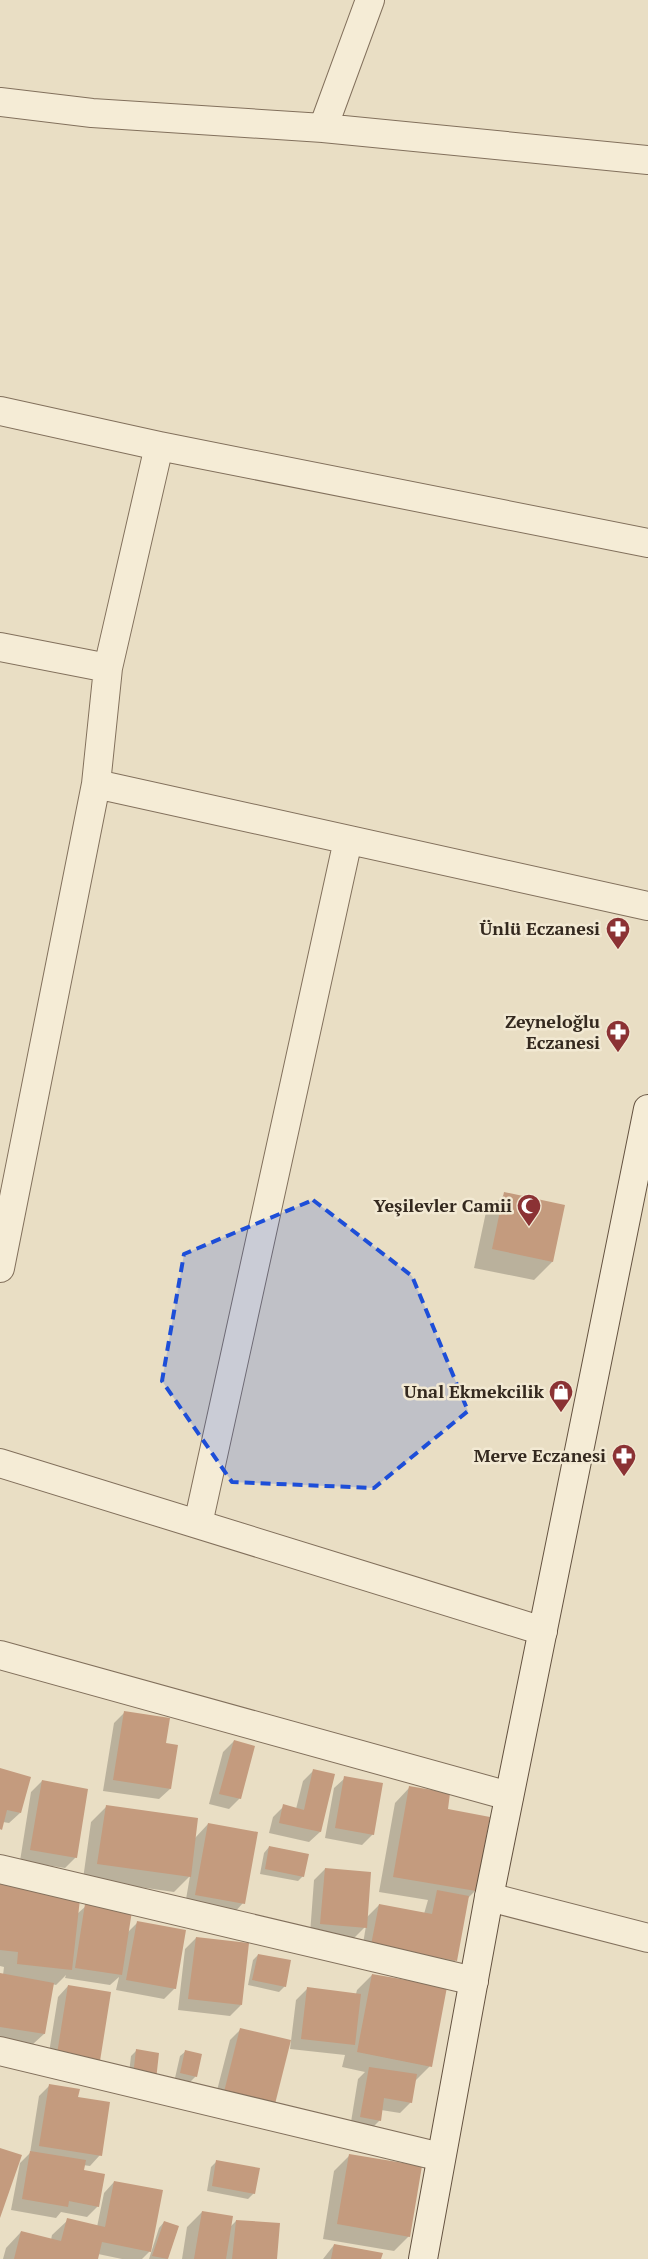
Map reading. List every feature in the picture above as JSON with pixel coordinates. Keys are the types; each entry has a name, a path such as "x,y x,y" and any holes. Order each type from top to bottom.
{"street":[{"path":"323,128 370,0"},
{"path":"0,102 92,112 323,128 648,160"},
{"path":"0,411 159,446 648,543"},
{"path":"0,1268 96,784 108,668 159,446"},
{"path":"0,647 108,668"},
{"path":"96,784 648,906"},
{"path":"198,1524 348,840"},
{"path":"423,2259 489,1897 644,1149 648,1109"},
{"path":"0,1463 543,1631"},
{"path":"0,1655 509,1796"},
{"path":"0,1869 474,1981"},
{"path":"489,1897 648,1938"},
{"path":"0,2050 441,2157"}],"highlighted area":[{"path":"313,1200 412,1276 468,1411 374,1488 232,1482 162,1381 184,1254"}],"building":[{"name":"Yeşilevler Camii","path":"504,1192 565,1205 553,1262 492,1249"},
{"path":"124,1711 170,1718 166,1743 178,1745 171,1789 113,1780"},
{"path":"234,1740 255,1746 241,1799 219,1794"},
{"path":"0,1768 31,1777 21,1813 7,1810 2,1830 0,1829"},
{"path":"313,1769 335,1774 321,1832 279,1823 283,1804 304,1810"},
{"path":"344,1776 383,1783 374,1835 335,1828"},
{"path":"42,1780 88,1789 77,1858 30,1850"},
{"path":"409,1786 450,1793 448,1809 490,1817 476,1891 393,1877"},
{"path":"106,1805 198,1818 191,1877 97,1864"},
{"path":"208,1823 258,1832 245,1904 195,1895"},
{"path":"269,1846 309,1854 304,1877 265,1869"},
{"path":"325,1868 371,1872 367,1928 320,1924"},
{"path":"0,1884 61,1891 80,1899 72,1970 17,1964 18,1952 0,1950"},
{"path":"437,1890 469,1896 457,1961 371,1945 379,1904 432,1914"},
{"path":"85,1904 132,1911 122,1975 75,1968"},
{"path":"137,1921 186,1930 176,1989 126,1980"},
{"path":"196,1937 249,1943 242,2005 188,1999"},
{"path":"258,1954 291,1960 286,1987 252,1980"},
{"path":"0,1973 54,1983 45,2034 0,2027"},
{"path":"372,1974 447,1987 432,2067 357,2052"},
{"path":"68,1985 111,1992 100,2061 57,2054"},
{"path":"307,1987 361,1994 355,2045 301,2039"},
{"path":"240,2028 291,2040 274,2108 223,2096"},
{"path":"136,2049 159,2053 156,2080 133,2077"},
{"path":"185,2050 202,2054 197,2077 180,2073"},
{"path":"369,2067 417,2074 412,2103 384,2098 381,2121 360,2117"},
{"path":"49,2084 80,2089 78,2097 110,2102 102,2156 39,2146"},
{"path":"0,2148 22,2155 0,2218"},
{"path":"30,2151 86,2160 84,2170 105,2174 99,2207 69,2201 68,2207 22,2199"},
{"path":"349,2154 422,2166 410,2237 337,2224"},
{"path":"216,2160 260,2168 255,2194 212,2186"},
{"path":"114,2181 163,2190 151,2252 102,2242 98,2259 14,2259 21,2231 61,2241 67,2218 105,2227"},
{"path":"202,2211 233,2216 226,2259 194,2259"},
{"path":"236,2220 280,2223 277,2259 232,2259"},
{"path":"164,2221 179,2226 168,2259 152,2256"},
{"path":"334,2244 383,2253 381,2259 331,2259"}],"place":[{"name":"Ünlü Eczanesi","path":"618,950"},
{"name":"Zeyneloğlu Eczanesi","path":"618,1053"},
{"name":"Yeşilevler Camii","path":"529,1227"},
{"name":"Unal Ekmekcilik","path":"561,1413"},
{"name":"Merve Eczanesi","path":"624,1477"}]}
